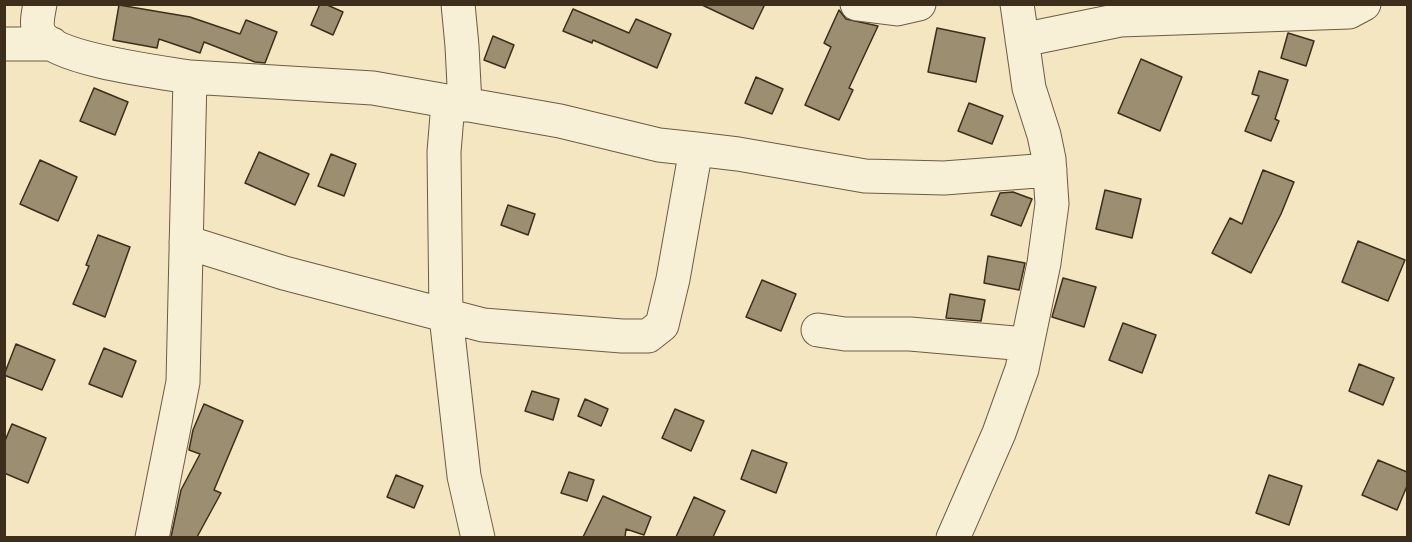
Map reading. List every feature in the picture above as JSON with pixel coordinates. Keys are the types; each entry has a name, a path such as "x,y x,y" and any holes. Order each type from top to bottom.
{"street":[{"path":"40,4 37,22 41,36 52,44 73,54 143,70 190,77 373,88 560,121 659,145 738,153 865,176 944,178 1050,170"},
{"path":"458,4 462,46 456,104 444,152 447,316 464,476 478,537"},
{"path":"857,4 897,9 919,4"},
{"path":"953,537 999,433 1022,369 1044,263 1052,204 1050,170 1044,135 1029,88 1017,4"},
{"path":"1022,40 1120,20 1349,12 1364,4"},
{"path":"4,44 52,44"},
{"path":"152,537 183,382 190,77"},
{"path":"186,242 284,273 483,325 648,336 662,325 673,279 696,149"},
{"path":"818,330 845,334 910,334 1026,344"}],"building":[{"path":"320,4 343,12 333,35 311,25"},
{"path":"700,4 765,4 753,29"},
{"path":"119,5 190,17 240,34 246,20 277,32 265,63 255,62 204,42 200,53 159,39 157,48 113,40"},
{"path":"573,9 629,33 636,19 671,34 657,68 593,40 592,43 563,31"},
{"path":"839,10 846,19 878,26 849,88 853,90 839,120 805,105 831,47 824,43"},
{"path":"937,28 985,38 976,82 928,72"},
{"path":"1288,33 1314,41 1306,66 1281,58"},
{"path":"493,36 514,45 505,68 484,60"},
{"path":"1141,59 1182,77 1160,131 1118,113"},
{"path":"1259,71 1288,80 1275,119 1279,121 1271,141 1245,131 1259,96 1252,94"},
{"path":"756,77 783,89 772,114 745,103"},
{"path":"94,88 128,102 115,135 80,121"},
{"path":"969,103 1003,116 992,144 958,131"},
{"path":"259,152 309,174 295,205 245,183"},
{"path":"331,154 356,164 344,196 318,186"},
{"path":"40,160 77,177 58,221 20,204"},
{"path":"1263,170 1294,182 1281,214 1251,273 1212,253 1230,218 1242,224"},
{"path":"1105,190 1141,199 1132,238 1096,229"},
{"path":"1013,192 1032,199 1021,226 991,215 1000,193"},
{"path":"508,205 535,214 528,235 501,225"},
{"path":"98,235 130,247 105,317 73,304 89,266 86,265"},
{"path":"1358,241 1405,260 1388,301 1342,282"},
{"path":"988,256 1025,263 1019,290 984,283"},
{"path":"1063,278 1096,287 1084,327 1052,317"},
{"path":"762,280 796,294 781,331 746,317"},
{"path":"950,294 985,300 981,321 946,318"},
{"path":"1123,323 1156,335 1142,373 1109,360"},
{"path":"16,344 55,360 42,390 4,375"},
{"path":"104,348 136,361 122,397 89,384"},
{"path":"1359,364 1394,378 1383,405 1349,391"},
{"path":"532,391 559,399 553,420 525,411"},
{"path":"585,399 608,409 601,426 578,416"},
{"path":"204,404 243,421 214,490 221,493 197,537 171,537 181,490 200,454 189,450 193,430"},
{"path":"675,409 704,421 691,451 662,438"},
{"path":"12,424 46,438 28,483 4,473 4,443"},
{"path":"752,450 787,463 776,493 741,479"},
{"path":"1378,460 1407,472 1407,486 1397,510 1362,495"},
{"path":"569,472 594,480 587,501 561,493"},
{"path":"396,475 423,486 414,508 387,497"},
{"path":"1269,475 1302,486 1289,525 1256,513"},
{"path":"603,496 651,517 644,535 626,529 625,537 583,537"},
{"path":"694,497 725,511 713,537 676,537"}]}
